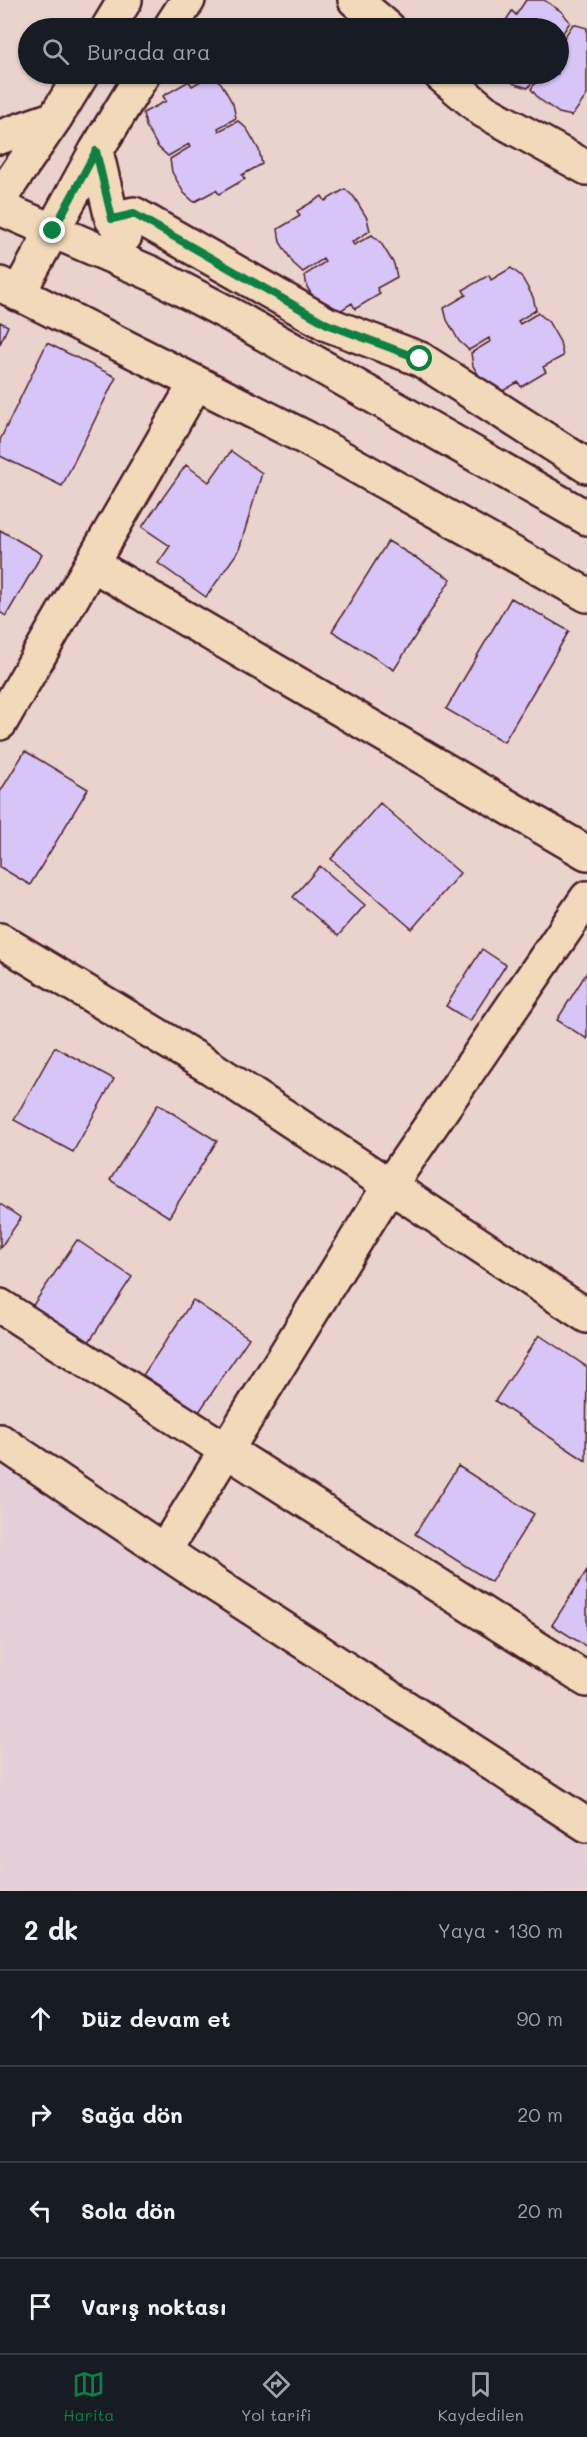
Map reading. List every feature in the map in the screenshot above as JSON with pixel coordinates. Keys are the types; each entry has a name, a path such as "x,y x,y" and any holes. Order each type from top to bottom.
{"street":[{"path":"114,18 125,0"},
{"path":"176,18 188,0"},
{"path":"355,0 376,18"},
{"path":"0,198 76,84"},
{"path":"137,84 96,151 53,231 9,289 306,438 587,595"},
{"path":"452,84 483,111 587,168"},
{"path":"0,138 55,118"},
{"path":"96,151 112,219 153,274"},
{"path":"0,208 153,274 233,316 587,518"},
{"path":"112,219 134,214 327,324 420,359 587,466"},
{"path":"0,723 195,383"},
{"path":"92,564 587,853"},
{"path":"165,1551 390,1185 587,898"},
{"path":"0,940 210,1067 587,1316"},
{"path":"0,1306 228,1449 587,1680"},
{"path":"0,1441 587,1825"}],"shaded area":[{"path":"0,1432 587,1830 587,1891 0,1891"}],"building":[{"path":"526,0 544,0 567,18 507,18 512,11 516,15"},
{"path":"573,24 587,28 587,95 572,116 559,113 539,99 531,89 534,84 569,84 569,30"},
{"path":"184,84 192,86 222,84 233,104 236,118 218,128 219,131 238,121 247,129 259,150 262,164 242,175 245,179 219,194 216,190 194,202 184,193 172,172 170,159 190,147 189,144 168,156 158,147 146,126 143,113 166,101 163,96"},
{"path":"515,84 531,84 528,88"},
{"path":"345,189 354,197 367,218 370,231 352,242 354,245 372,235 381,243 394,264 397,277 377,288 380,294 355,309 352,303 330,317 320,308 307,287 305,275 325,262 323,259 303,272 293,263 280,242 278,229 300,216 297,211 322,196 325,201"},
{"path":"511,268 521,276 533,297 536,310 518,321 520,324 538,313 548,321 560,342 563,356 543,367 546,372 521,387 518,382 496,395 486,387 473,366 471,353 491,341 489,338 469,350 459,341 447,320 444,308 466,295 463,290 489,275 491,280"},
{"path":"0,322 8,326 0,344"},
{"path":"47,343 116,377 62,486 0,456 0,440"},
{"path":"231,451 262,473 239,550 206,597 158,563 170,546 142,527 186,465 209,482"},
{"path":"0,530 42,554 6,616 0,612"},
{"path":"388,541 451,579 394,670 332,631"},
{"path":"511,598 569,631 504,742 446,709"},
{"path":"25,751 88,789 30,885 0,867 0,792"},
{"path":"380,803 460,873 412,929 331,859"},
{"path":"320,866 365,905 338,936 293,897"},
{"path":"482,949 506,965 470,1021 446,1006"},
{"path":"587,972 587,1039 557,1020"},
{"path":"55,1047 114,1079 73,1152 14,1120"},
{"path":"158,1104 217,1141 169,1217 110,1180"},
{"path":"0,1204 21,1218 0,1248"},
{"path":"77,1240 132,1277 85,1348 29,1311"},
{"path":"193,1300 249,1338 199,1412 143,1375"},
{"path":"539,1335 587,1367 586,1461 495,1401"},
{"path":"458,1466 534,1514 491,1582 415,1534"},
{"path":"587,1570 587,1647 552,1625"}],"route":[{"path":"53,231 96,151 112,219 134,214 327,324 420,359"}]}
